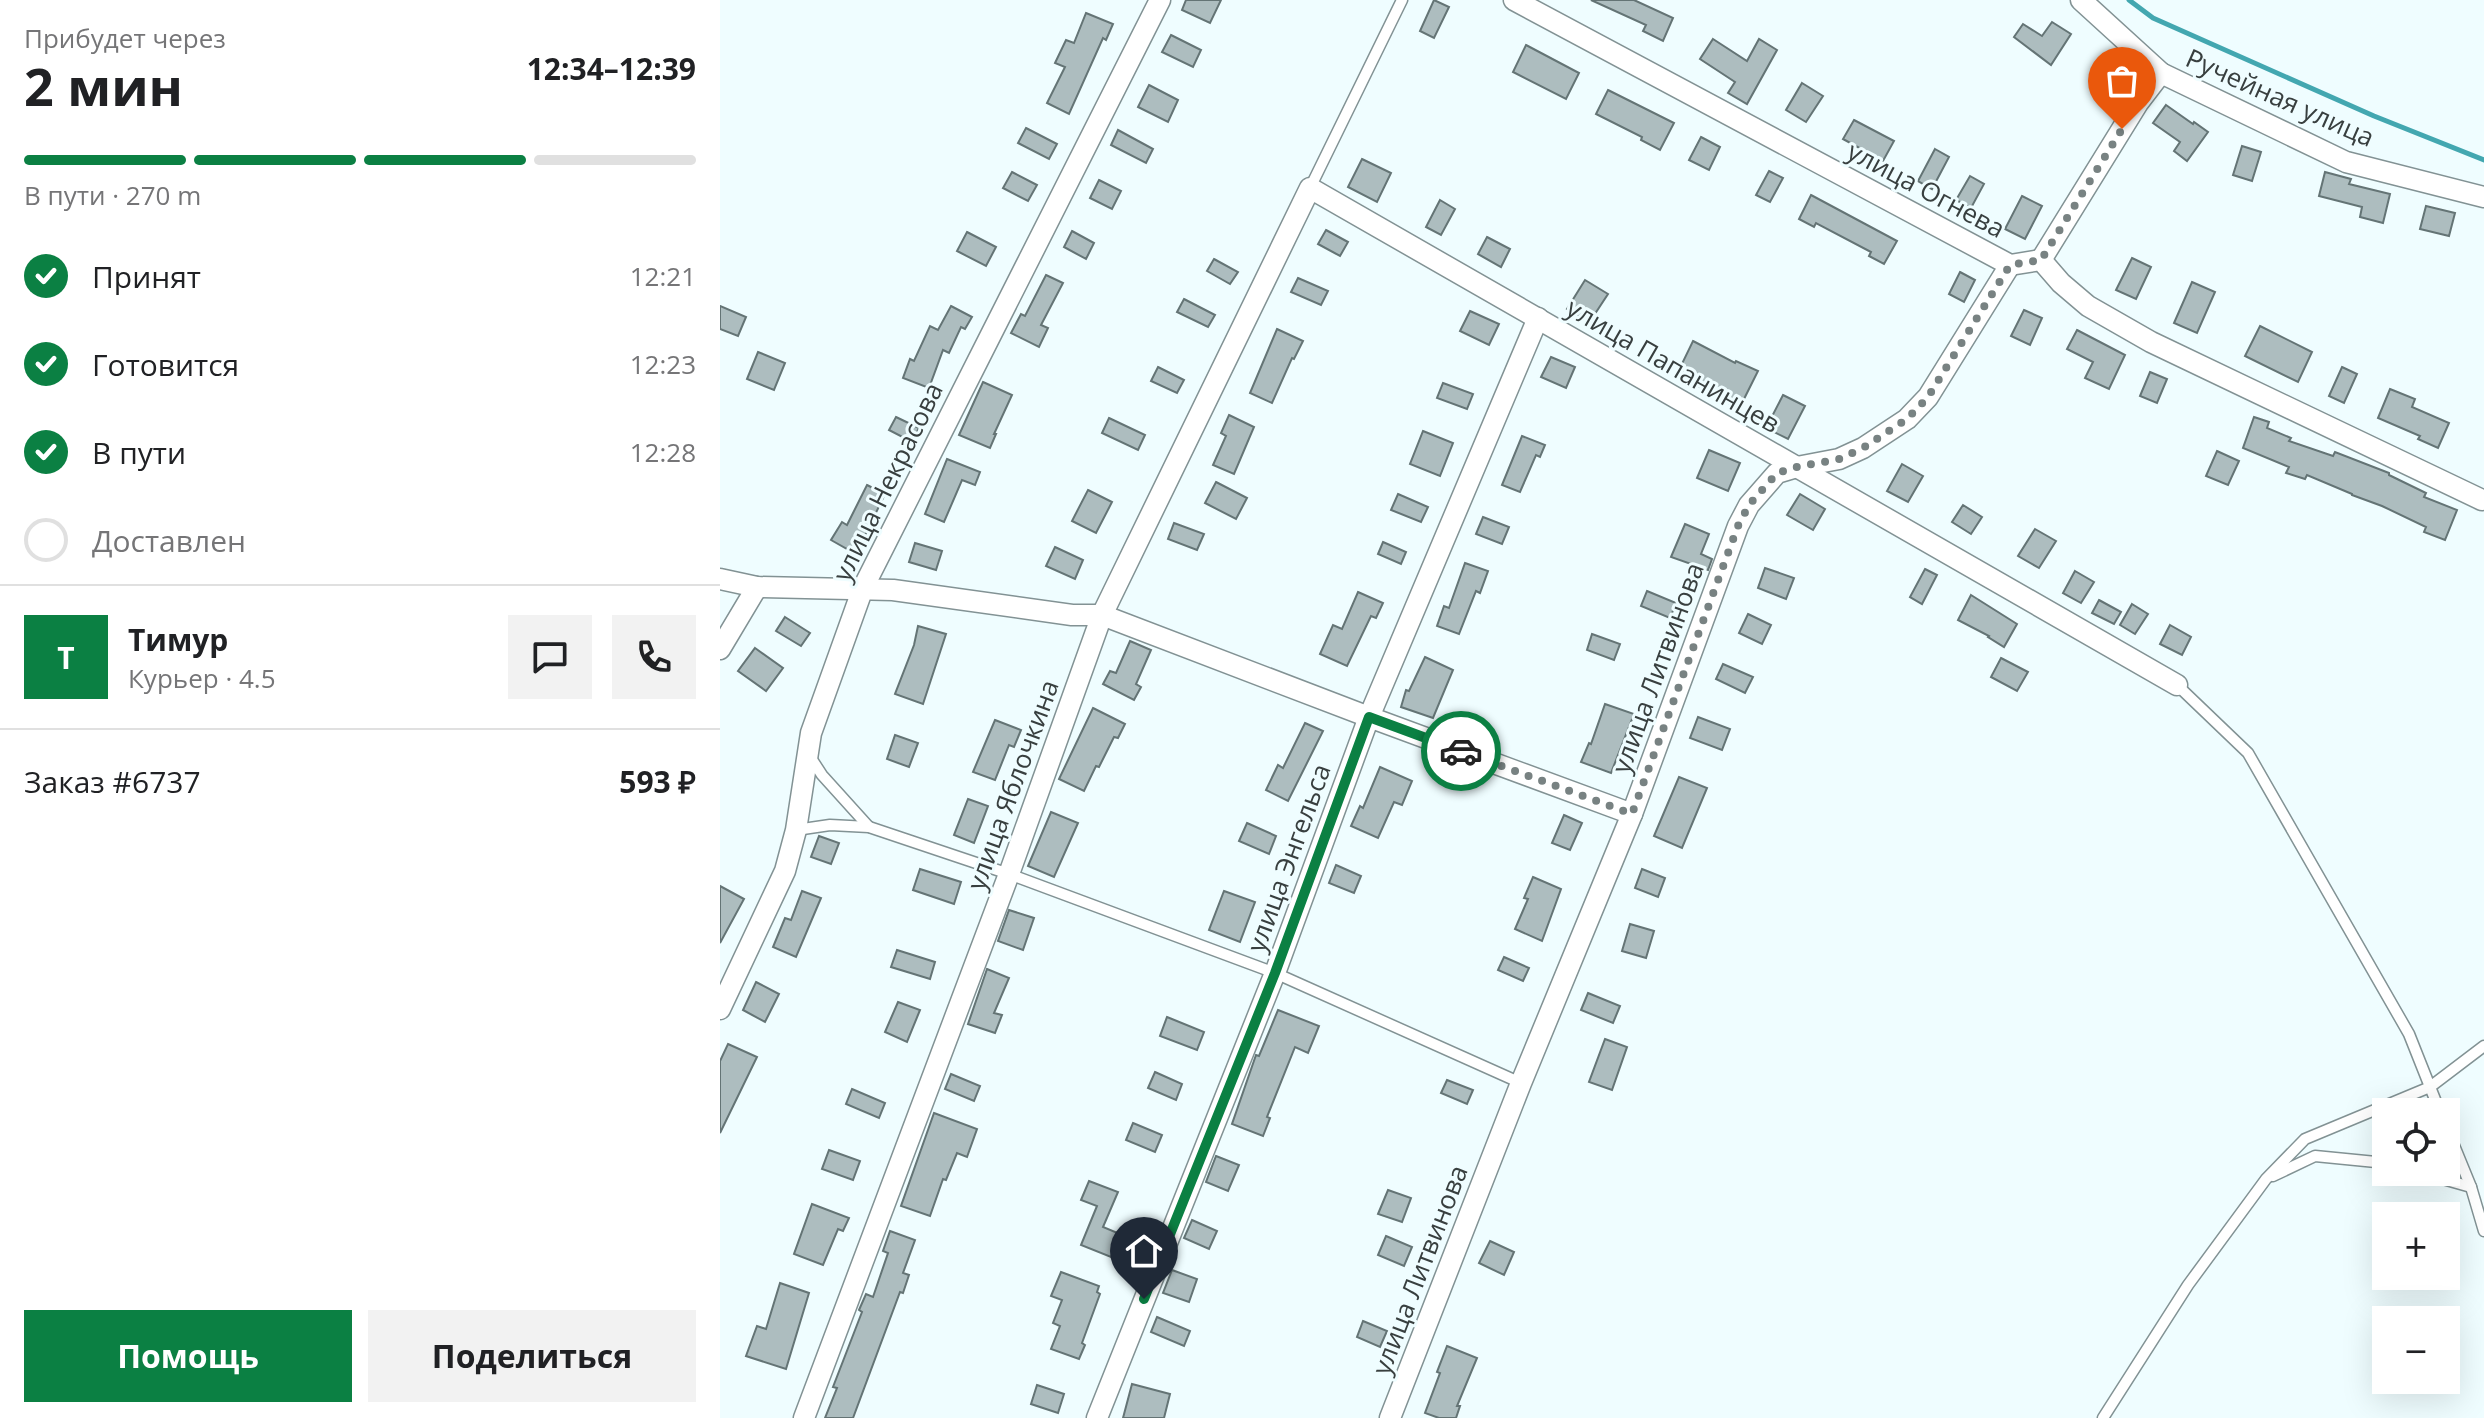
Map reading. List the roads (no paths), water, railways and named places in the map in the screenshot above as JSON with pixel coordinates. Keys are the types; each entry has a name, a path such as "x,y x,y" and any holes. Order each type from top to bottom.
{"street":[{"name":"улица Некрасова","path":"720,1009 785,871 796,830 811,733 863,588 1160,0"},
{"name":"улица Огнева","path":"1514,0 2010,265 2041,260"},
{"name":"Ручейная улица","path":"2081,0 2161,73 2346,162 2484,197"},
{"path":"2161,73 2138,103 2041,260 2061,283 2088,306 2151,342 2483,500"},
{"name":"улица Папанинцев","path":"1310,188 2177,685"},
{"name":"улица Яблочкина","path":"804,1418 1009,874 1102,615 1310,188"},
{"name":"улица Литвинова","path":"1390,1418 1521,1083 1632,814 1738,526 1749,505 1777,473 1839,459 1863,448 1907,419 1928,397 2010,265"},
{"name":"улица Энгельса","path":"1097,1418 1275,973 1369,717 1538,318"},
{"path":"720,579 757,587 893,590 1072,615 1102,615 1632,814"},
{"path":"720,649 757,587"}],"lane":[{"path":"1310,188 1402,0"},
{"path":"2177,685 2248,753 2409,1034 2434,1098"},
{"path":"808,754 822,775 869,827"},
{"path":"796,830 830,825 869,827 1009,874 1275,973 1521,1083"},
{"path":"2103,1418 2188,1285 2266,1179 2305,1139 2430,1087 2484,1046"},
{"path":"2266,1179 2315,1156 2372,1162"},
{"path":"2460,1160 2484,1231"},
{"path":"2460,1184 2471,1187"}],"waterway":[{"path":"2129,0 2153,18 2374,116 2484,160"}]}
